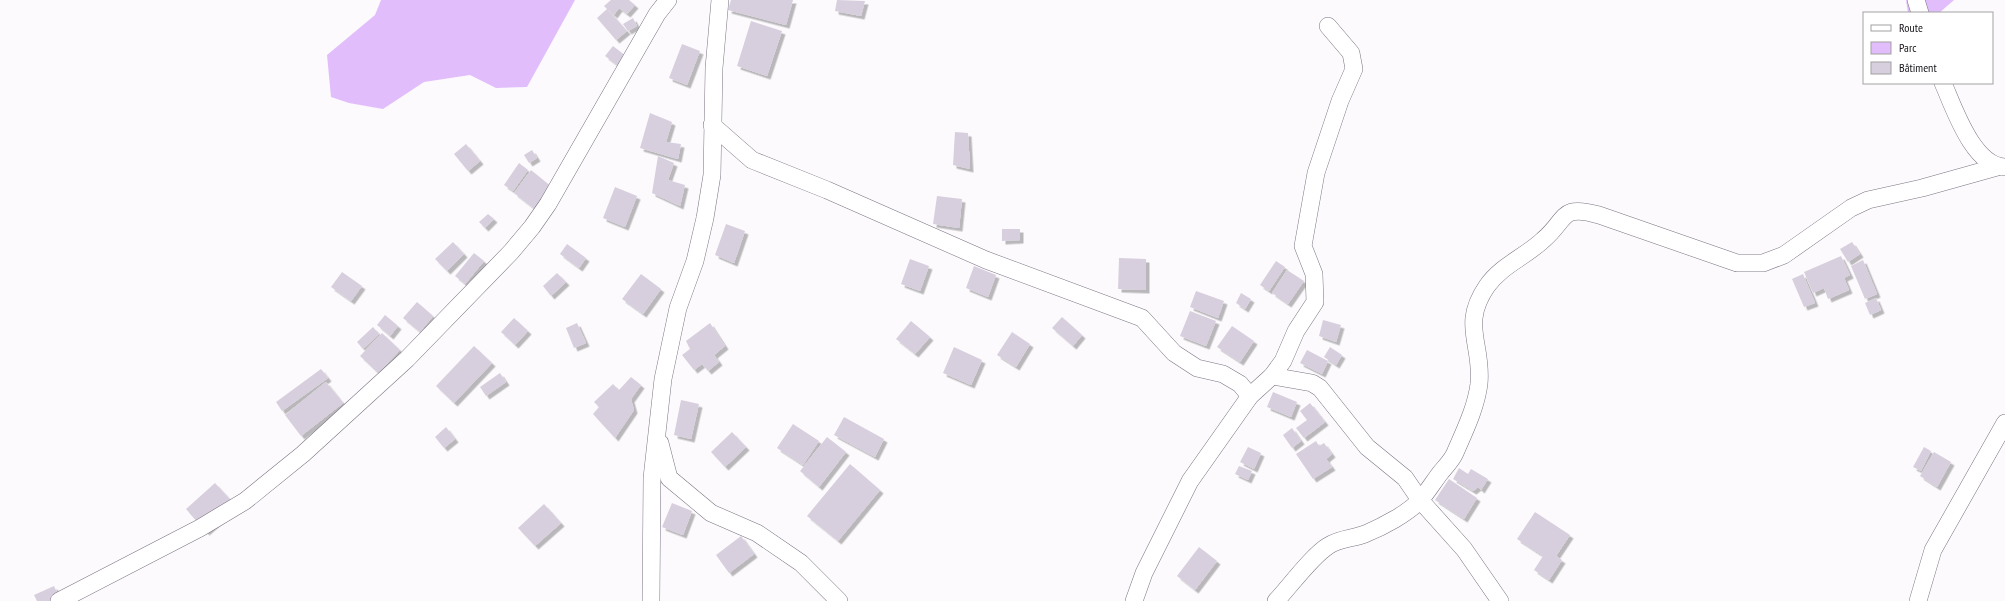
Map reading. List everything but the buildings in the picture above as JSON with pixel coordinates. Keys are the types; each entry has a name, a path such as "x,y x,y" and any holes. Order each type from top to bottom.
{"street":[{"path":"59,601 212,522 245,501 303,454 407,359 512,252 532,227 548,204 657,14 668,0"},
{"path":"652,601 652,478 664,379 678,308 695,261 705,218 712,175 712,125 720,0"},
{"path":"1916,0 1920,12"},
{"path":"1134,601 1144,573 1190,481 1250,396 1272,376 1283,361 1296,331 1315,302 1314,274 1303,246 1316,173 1340,101 1354,69 1351,53 1328,26"},
{"path":"1943,84 1977,152 2001,167"},
{"path":"712,125 752,160 827,190 986,260 1142,318 1174,353 1197,368 1222,374 1240,384 1250,396"},
{"path":"1276,601 1315,557 1327,546 1341,539 1364,534 1393,520 1420,500 1454,455 1470,418 1479,385 1479,366 1472,325 1473,315 1479,298 1488,285 1505,266 1532,250 1547,237 1563,216 1570,211 1581,210 1599,215 1737,263 1763,263 1784,255 1851,208 1868,200 1922,188 2001,167"},
{"path":"1272,376 1312,384 1320,388 1368,447 1399,472 1420,500 1464,549 1500,601"},
{"path":"1918,601 1933,550 2005,423"},
{"path":"658,431 669,478 711,513 757,533 801,563 839,601"}],"green space":[{"path":"381,0 575,0 527,87 496,88 470,75 424,82 383,109 349,103 331,97 327,55 375,15"},
{"path":"1906,0 1954,0 1940,12 1908,12"}]}
